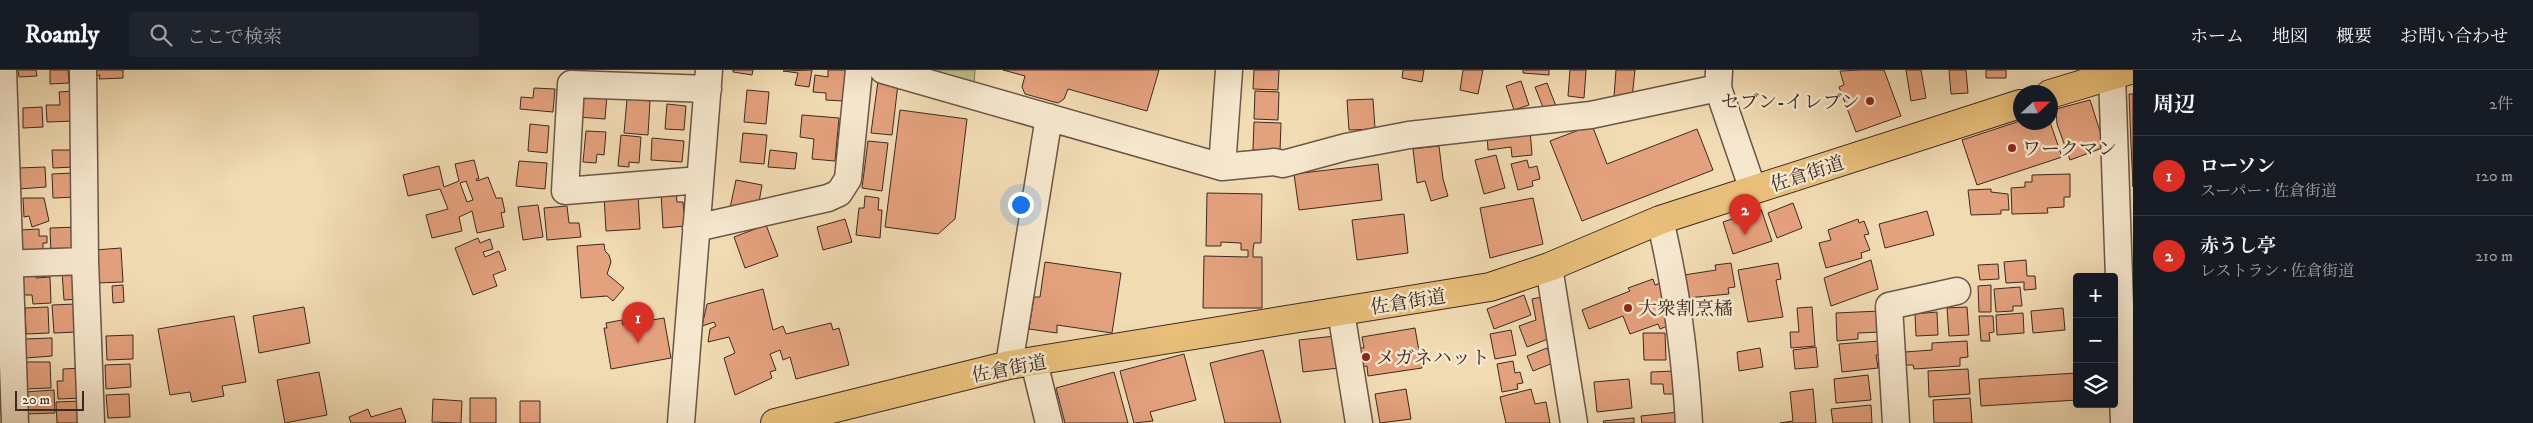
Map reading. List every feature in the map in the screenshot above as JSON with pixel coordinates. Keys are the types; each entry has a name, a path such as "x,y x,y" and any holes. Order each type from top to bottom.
{"highway":[{"path":"2058,92 2121,72"},
{"name":"佐倉街道","path":"776,423 1021,364 1490,287 1549,267 1660,220 2013,106"}],"street":[{"path":"3,70 5,264 15,423"},
{"path":"83,70 84,262 91,423"},
{"path":"696,228 828,198 839,193 848,180 859,70"},
{"path":"883,70 1222,167 1274,162 1283,164 1346,147 1408,135 1591,115 1718,79 1753,190"},
{"path":"1222,167 1229,70"},
{"path":"2121,72 2124,423"},
{"path":"681,423 708,80 571,84 565,191 700,180"},
{"path":"1049,117 1021,364 1049,423"},
{"path":"1660,220 1671,266 1687,384 1689,423"},
{"path":"5,264 84,262"},
{"path":"1549,267 1574,423"},
{"path":"1896,423 1889,306 1957,291"},
{"path":"1341,312 1359,423"}],"green space":[{"path":"906,70 975,70 974,86"}],"building":[{"path":"18,70 36,70 37,76 19,77"},
{"path":"50,70 68,70 69,83 50,84"},
{"path":"92,70 123,70 123,78 99,79 100,75 92,76"},
{"path":"733,70 753,70 752,75 733,72"},
{"path":"812,70 809,87 795,85 798,73 783,71"},
{"path":"828,70 846,70 843,101 826,100 826,93 813,92 815,75 828,77"},
{"path":"1003,70 1159,70 1147,111 1068,89 1064,99 1058,103 1025,94 1022,87 1025,76"},
{"path":"1254,70 1279,70 1278,90 1253,89"},
{"path":"1403,70 1424,70 1422,82 1402,78"},
{"path":"1463,70 1483,70 1478,94 1460,90"},
{"path":"1523,70 1549,70 1549,75 1523,73"},
{"path":"1570,70 1586,70 1584,98 1568,96"},
{"path":"1616,70 1635,70 1632,98 1614,97"},
{"name":"セブン-イレブン","path":"1884,70 1901,116 1856,132 1839,87 1844,85 1840,71"},
{"path":"1906,70 1921,70 1926,98 1911,101"},
{"path":"1949,70 1966,70 1968,93 1951,94"},
{"path":"1986,70 2006,70 2006,78 1986,78"},
{"path":"878,81 898,84 892,135 871,133"},
{"path":"1521,81 1529,105 1514,110 1506,86"},
{"path":"1547,83 1556,106 1544,110 1535,87"},
{"path":"534,88 555,89 553,112 520,109 521,97 533,98"},
{"path":"747,90 769,92 766,124 744,122"},
{"path":"74,91 75,121 47,122 46,105 60,105 59,92"},
{"path":"1255,91 1279,92 1278,120 1254,119"},
{"path":"580,93 607,95 605,119 578,117"},
{"path":"2129,94 2133,94 2133,187 2131,145"},
{"path":"627,99 650,101 648,135 624,133"},
{"path":"1373,99 1375,129 1349,130 1347,100"},
{"path":"2090,100 2105,147 2070,160 2058,127 2058,108"},
{"path":"667,104 686,106 684,130 665,129"},
{"path":"42,107 43,127 23,128 23,108"},
{"path":"900,110 967,119 955,219 938,234 885,227"},
{"path":"802,115 839,118 835,161 812,159 814,139 800,137"},
{"path":"1254,122 1281,123 1280,151 1253,150"},
{"name":"ワークマン","path":"2013,123 2013,130 2053,130 2062,157 1977,185 1962,140"},
{"path":"530,124 549,126 547,153 528,151"},
{"path":"1592,125 1607,164 1697,129 1713,170 1582,221 1550,141"},
{"path":"1530,130 1532,155 1512,157 1511,147 1488,150 1487,134"},
{"path":"586,131 606,132 604,155 597,154 596,163 583,162"},
{"path":"743,133 767,135 764,164 740,162"},
{"path":"621,135 641,137 639,163 629,162 629,167 618,166"},
{"path":"652,138 684,141 682,162 651,160"},
{"path":"868,141 888,143 882,191 862,188"},
{"path":"1439,146 1443,179 1448,196 1431,201 1425,181 1417,183 1413,149"},
{"path":"52,150 73,150 74,167 53,168"},
{"path":"770,150 797,153 795,169 768,167"},
{"path":"1496,155 1505,188 1484,194 1475,160"},
{"path":"474,160 479,179 476,179 477,181 488,177 496,198 502,198 505,212 501,213 504,227 477,233 472,211 459,217 462,231 432,238 426,215 448,209 440,189 408,196 403,175 439,166 444,187 459,181 455,164","holes":["466,181 473,200 467,202 460,183"]},
{"path":"1527,160 1529,168 1537,166 1540,179 1532,181 1533,186 1518,190 1511,164"},
{"path":"519,161 547,163 545,189 516,186"},
{"path":"1378,164 1382,200 1299,210 1294,174"},
{"path":"45,167 46,187 19,189 18,168"},
{"path":"72,173 78,197 53,198 52,174"},
{"path":"2070,174 2070,197 2064,197 2064,207 2047,208 2048,213 2012,214 2011,188 2025,187 2025,182 2032,182 2032,175"},
{"path":"736,180 762,185 758,208 730,208"},
{"path":"1991,189 1991,192 2008,194 2009,210 2001,210 2001,214 1971,215 1968,190"},
{"path":"676,192 677,202 683,202 685,226 663,228 661,193"},
{"path":"1207,193 1262,194 1261,243 1254,243 1253,257 1262,257 1262,308 1203,308 1204,256 1248,257 1248,250 1241,250 1241,243 1221,242 1221,246 1206,246"},
{"path":"638,194 640,229 606,231 604,196"},
{"path":"865,196 879,198 878,210 882,210 880,238 856,235 859,208 864,208"},
{"path":"23,198 44,198 49,221 32,227 29,216 24,217"},
{"path":"1533,198 1543,244 1490,258 1480,208"},
{"path":"1793,203 1802,228 1777,238 1768,213"},
{"path":"538,205 543,237 523,240 518,207"},
{"path":"567,206 569,223 579,223 581,237 547,240 544,208"},
{"path":"1761,209 1772,241 1733,254 1723,222"},
{"path":"1927,211 1934,235 1885,248 1879,224"},
{"path":"1404,214 1408,253 1357,260 1352,220"},
{"path":"845,219 852,242 823,250 817,227"},
{"path":"1858,219 1859,223 1864,221 1869,234 1864,235 1870,250 1861,253 1862,258 1826,268 1819,243 1831,240 1828,230"},
{"path":"766,225 778,256 745,268 734,237"},
{"path":"77,227 78,252 51,253 50,228"},
{"path":"39,229 39,236 47,236 47,243 43,243 43,258 20,259 20,230"},
{"path":"478,238 480,243 490,239 493,249 483,252 485,257 499,251 506,270 493,275 497,286 473,295 455,248"},
{"path":"604,244 605,251 609,255 611,262 607,274 624,288 613,301 607,296 581,298 577,246"},
{"path":"121,248 123,282 96,283 95,250"},
{"path":"1871,260 1878,289 1831,306 1824,278"},
{"path":"2026,260 2027,276 2035,276 2036,289 2024,290 2024,282 2006,283 2004,262"},
{"path":"1045,262 1121,273 1112,333 1057,325 1057,333 1029,329 1034,297 1040,297"},
{"path":"1731,263 1735,287 1728,288 1729,294 1687,298 1684,275 1716,270 1715,265"},
{"path":"1778,263 1781,279 1776,280 1783,317 1748,322 1738,270"},
{"path":"1998,264 1999,279 1980,280 1978,265"},
{"path":"35,271 36,278 50,277 51,303 33,304 32,295 20,295 19,272"},
{"path":"62,272 80,272 81,299 64,300"},
{"name":"大衆割烹橘","path":"1653,279 1655,285 1663,282 1675,323 1660,329 1658,324 1630,334 1623,316 1589,329 1582,310 1630,291 1628,288"},
{"path":"123,285 124,302 113,303 112,286"},
{"path":"1991,285 1991,312 1979,312 1978,286"},
{"path":"2020,287 2022,306 2013,306 2013,311 1996,312 1994,289"},
{"path":"763,289 773,330 783,326 786,334 831,323 833,330 839,328 849,365 796,379 790,357 783,360 780,350 770,354 776,370 770,372 772,378 735,395 724,358 735,353 729,337 708,342 710,329 716,326 714,322 702,326 707,304"},
{"path":"1524,295 1531,315 1494,329 1487,309"},
{"path":"1546,296 1552,328 1545,329 1548,339 1527,347 1519,326 1536,320 1532,299"},
{"path":"76,304 77,332 54,333 52,305"},
{"path":"48,307 49,333 26,334 25,308"},
{"path":"304,307 310,343 259,353 253,316"},
{"path":"1812,307 1815,346 1791,348 1790,332 1799,332 1797,308"},
{"path":"1967,307 1969,335 1949,336 1947,308"},
{"path":"2063,308 2065,330 2033,333 2031,311"},
{"path":"1879,311 1881,332 1858,333 1858,339 1837,341 1836,313"},
{"path":"1937,312 1938,335 1916,336 1915,314"},
{"path":"2023,313 2024,333 1997,335 1996,315"},
{"path":"234,316 246,382 222,386 224,396 192,402 190,392 170,395 158,329"},
{"path":"1979,316 1993,316 1994,332 1989,333 1990,341 1981,341"},
{"path":"664,318 671,358 611,369 604,328 607,328 606,323 622,320 623,325"},
{"path":"1415,328 1422,368 1368,376 1367,366 1361,367 1358,348 1364,348 1362,337"},
{"path":"1511,330 1516,355 1495,359 1490,334"},
{"path":"1643,333 1665,333 1666,360 1644,360"},
{"path":"133,335 133,359 107,360 106,336"},
{"path":"1335,336 1339,368 1303,372 1299,340"},
{"path":"52,338 52,356 26,358 25,339"},
{"path":"1879,341 1880,355 1876,355 1878,368 1842,372 1839,344"},
{"path":"1967,341 1968,357 1960,358 1960,366 1914,369 1913,365 1906,365 1905,352 1932,350 1932,343"},
{"path":"1816,347 1818,367 1795,369 1793,350"},
{"path":"1547,348 1553,363 1533,371 1527,356"},
{"path":"1760,348 1763,367 1739,371 1737,352"},
{"path":"1263,350 1281,423 1225,423 1210,363"},
{"path":"1184,354 1196,400 1150,412 1153,421 1134,423 1120,371"},
{"path":"1513,361 1515,373 1520,372 1523,383 1517,384 1518,389 1502,392 1497,364"},
{"path":"24,362 50,362 51,388 26,389"},
{"path":"130,364 131,387 106,389 105,365"},
{"path":"82,368 84,398 58,399 57,381 63,381 63,369"},
{"path":"1968,369 1970,394 1929,397 1928,371"},
{"path":"1675,371 1676,394 1664,394 1663,384 1651,384 1651,372"},
{"path":"319,372 327,415 285,423 277,380"},
{"path":"1114,372 1128,423 1065,423 1056,388"},
{"path":"2073,373 2073,400 1981,406 1979,379"},
{"path":"1868,375 1871,400 1836,403 1834,379"},
{"path":"1629,379 1632,408 1597,412 1594,382"},
{"path":"1406,389 1411,419 1380,423 1375,394"},
{"path":"1531,389 1535,404 1546,402 1550,423 1506,423 1500,397"},
{"path":"1813,389 1816,423 1780,423 1793,421 1790,392"},
{"path":"54,390 55,413 26,414 25,392"},
{"path":"129,394 130,417 108,418 106,395"},
{"path":"470,398 496,398 496,423 470,423"},
{"path":"1970,398 1972,423 1934,423 1933,400"},
{"path":"433,399 462,401 461,423 432,422"},
{"path":"83,401 84,423 57,423 56,402"},
{"path":"520,401 540,401 540,423 520,423"},
{"path":"1871,405 1872,423 1833,423 1831,409"},
{"path":"401,408 406,422 403,423 351,423 349,417 368,409 371,417"},
{"path":"1679,412 1680,423 1642,423 1641,416"},
{"path":"1634,418 1634,423 1604,423 1603,421"}],"place":[{"name":"セブン-イレブン","path":"1870,101"},
{"name":"ワークマン","path":"2012,148"},
{"name":"赤うし亭","path":"1745,235"},
{"name":"大衆割烹橘","path":"1628,308"},
{"name":"ローソン","path":"638,343"},
{"name":"メガネハット","path":"1366,357"}]}
